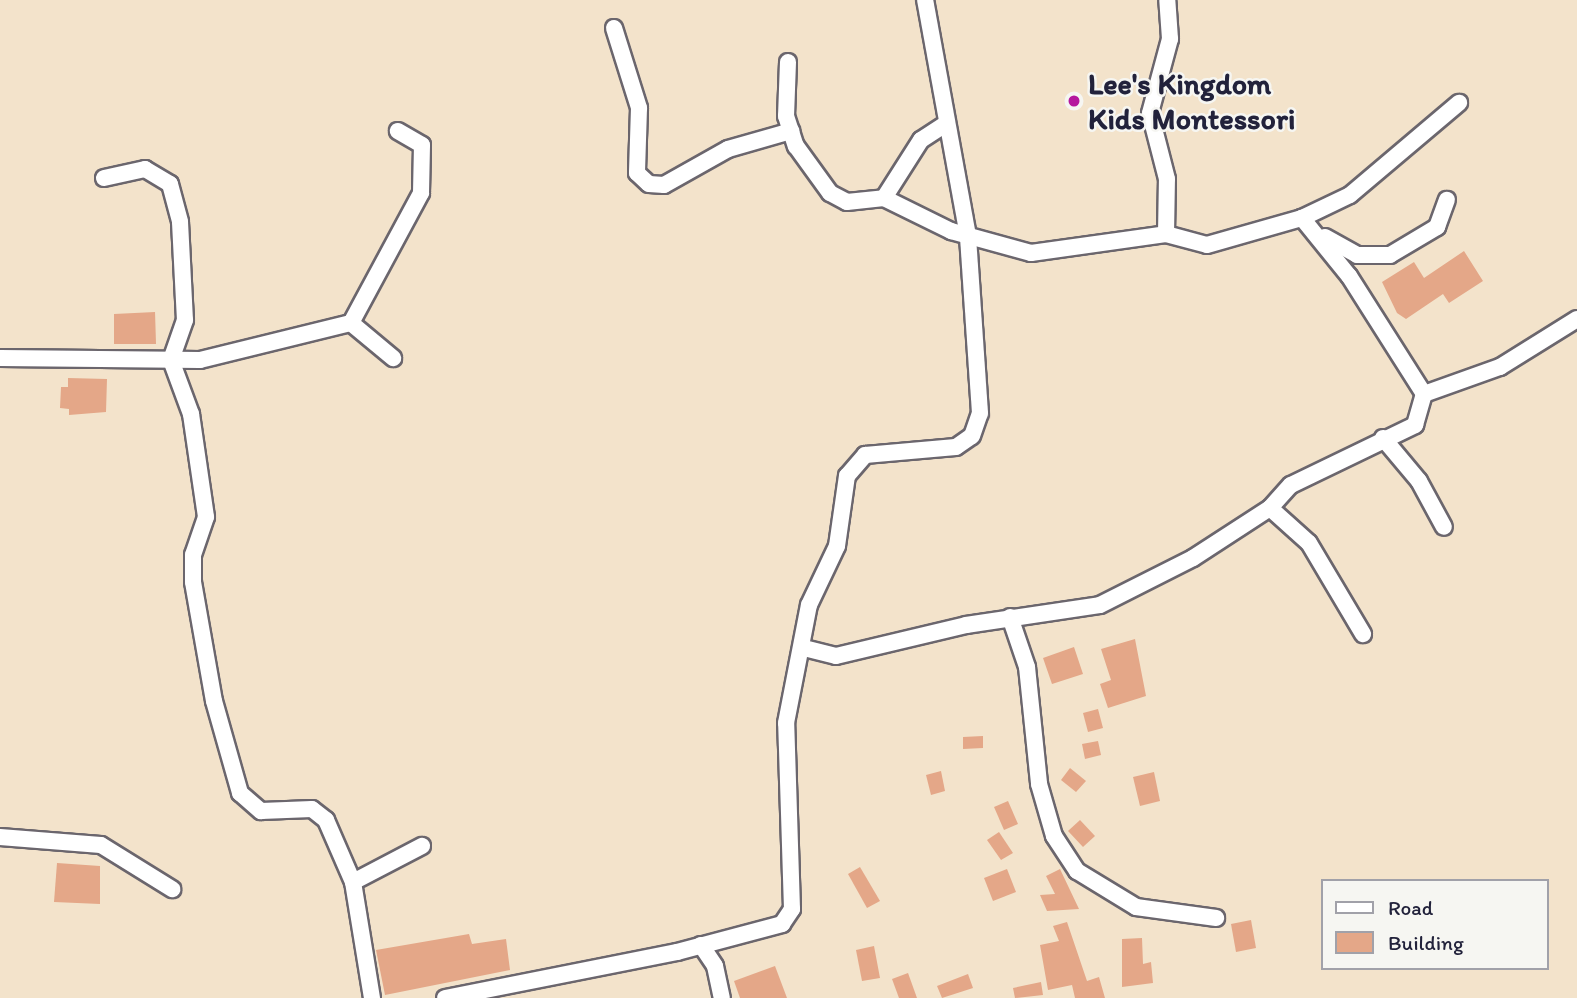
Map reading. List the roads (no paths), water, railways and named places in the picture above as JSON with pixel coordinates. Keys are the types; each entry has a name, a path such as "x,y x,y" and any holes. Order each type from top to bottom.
{"street":[{"path":"445,998 701,945 782,924 792,909 786,723 804,648 810,606 837,546 852,463 865,455 956,447 972,436 980,413 968,236 944,125 925,0"},
{"path":"1166,234 1167,179 1150,113 1170,39 1167,0"},
{"path":"614,28 639,108 636,173 649,184 664,186 728,149 791,131"},
{"path":"788,62 791,131 830,193 867,204 884,198 921,139 944,125"},
{"path":"884,198 968,236 1031,253 1138,243 1166,234 1207,245 1301,218 1350,195 1459,103"},
{"path":"0,358 200,360 351,323 421,193 422,145 398,131"},
{"path":"104,177 145,169 170,184 180,222 186,296 171,360 191,414 204,493 193,582 214,701 240,793 261,811 320,812 353,882 372,998"},
{"path":"1301,218 1343,250 1390,255 1437,227 1447,200"},
{"path":"804,648 836,656 1010,617 1100,605 1149,586 1270,508 1291,485 1383,438 1415,425 1424,394 1349,276 1301,218"},
{"path":"1424,394 1500,367 1577,319"},
{"path":"351,323 393,358"},
{"path":"1383,438 1419,481 1444,527"},
{"path":"1270,508 1309,543 1363,634"},
{"path":"1010,617 1027,667 1039,784 1054,836 1077,871 1136,907 1216,918"},
{"path":"0,837 101,845 172,889"},
{"path":"353,882 422,846"},
{"path":"701,945 715,966 722,998"}],"place":[{"name":"Lee's Kingdom Kids Montessori","path":"1074,101"}]}
